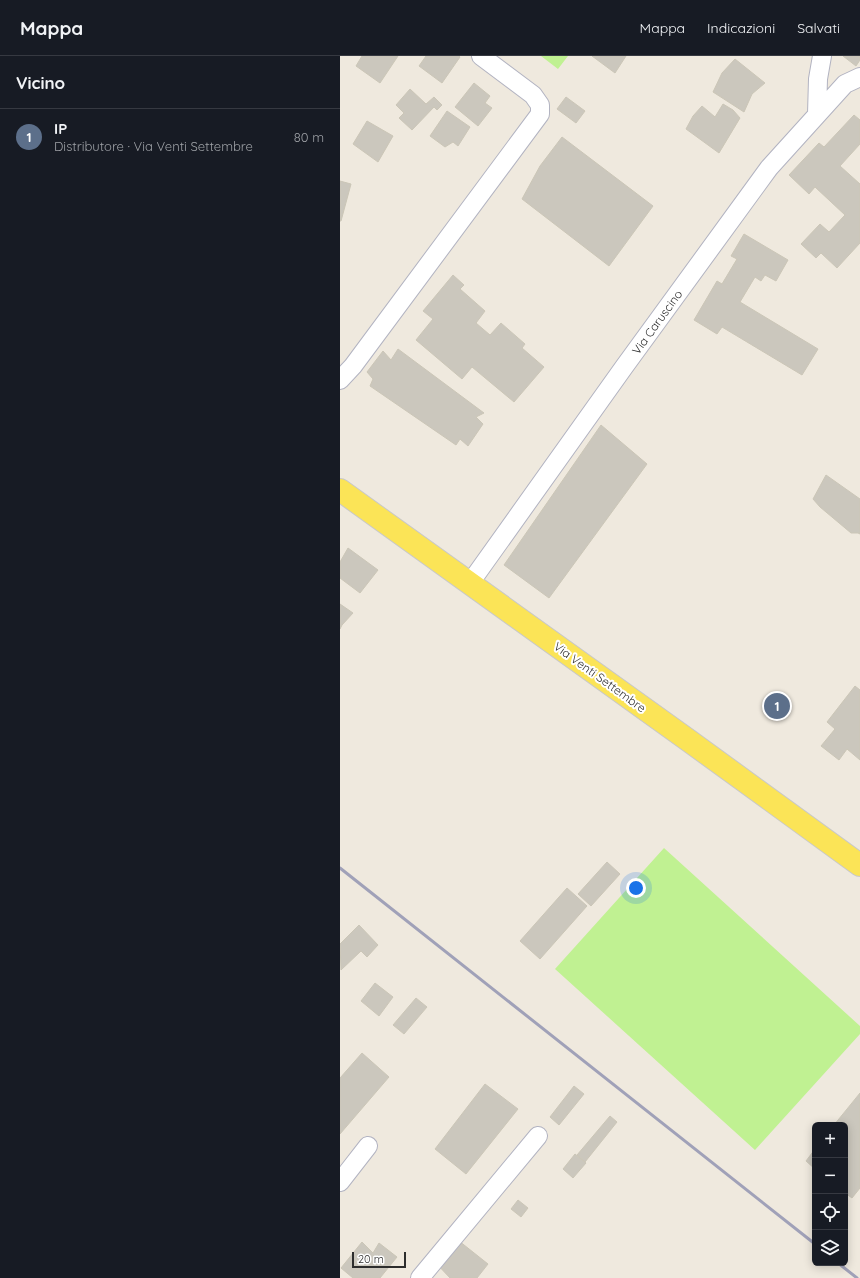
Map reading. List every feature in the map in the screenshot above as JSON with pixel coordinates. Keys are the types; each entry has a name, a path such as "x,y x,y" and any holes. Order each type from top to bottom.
{"main road":[{"name":"Via Venti Settembre","path":"340,490 860,865"}],"street":[{"path":"340,380 358,359 540,114 540,106 533,95 481,56"},
{"path":"817,114 818,79 822,56"},
{"name":"Via Caruscino","path":"470,583 769,168 844,84 860,77"},
{"path":"420,1278 538,1136"},
{"path":"340,1182 368,1146"}],"green space":[{"path":"541,56 568,56 558,69"},
{"path":"664,848 860,1026 860,1034 755,1150 555,969"}],"building":[{"path":"362,56 398,56 380,83 356,66"},
{"path":"426,56 460,57 442,83 419,66"},
{"path":"592,56 626,56 615,73"},
{"path":"843,56 860,56 860,60 856,66"},
{"path":"735,59 765,83 752,94 744,112 713,92 722,73"},
{"path":"474,83 490,96 485,103 492,108 478,126 455,107"},
{"path":"410,89 426,104 434,97 442,105 437,110 434,107 412,130 399,118 404,113 396,105"},
{"path":"566,97 585,111 576,123 557,109"},
{"path":"723,104 733,110 740,118 719,153 686,129 693,116 702,106 715,117"},
{"path":"447,111 470,127 458,146 453,142 445,147 430,136"},
{"path":"854,115 860,120 860,144 840,166 860,184 860,243 837,268 821,253 816,258 801,244 820,224 829,232 845,215 815,187 809,194 789,175 819,143 824,147"},
{"path":"367,121 393,136 378,162 353,144"},
{"path":"562,137 653,206 609,266 522,199 540,166"},
{"path":"340,181 351,184 341,221 340,221"},
{"path":"744,234 788,260 776,281 765,275 761,281 755,277 740,302 818,349 802,375 722,327 717,334 694,320 717,281 722,284 737,259 731,256"},
{"path":"453,275 464,285 460,289 485,311 476,323 490,335 501,323 525,344 522,348 544,367 514,402 472,367 462,379 416,340 433,319 423,311"},
{"path":"398,349 484,413 476,417 483,424 468,446 460,439 456,445 370,386 373,379 367,372 383,351 391,360"},
{"path":"601,425 647,464 549,598 504,565"},
{"path":"826,475 860,499 860,534 851,533 820,507 813,499"},
{"path":"348,548 378,570 360,593 340,578 340,562"},
{"path":"340,604 353,613 340,629"},
{"path":"855,686 860,690 860,760 847,749 839,760 821,746 835,729 827,722"},
{"path":"607,862 620,874 591,906 578,894"},
{"path":"567,888 587,906 540,959 520,941"},
{"path":"359,925 378,945 367,957 361,951 341,970 340,944"},
{"path":"375,983 393,997 379,1016 361,1001"},
{"path":"416,998 427,1007 404,1034 393,1025"},
{"path":"362,1053 389,1077 340,1134 340,1078"},
{"path":"485,1084 518,1109 466,1174 435,1149"},
{"path":"574,1086 584,1094 559,1125 550,1117"},
{"path":"860,1093 860,1188 852,1198 848,1195 848,1122 836,1122"},
{"path":"610,1116 617,1122 585,1162 577,1155"},
{"path":"812,1153 812,1166 806,1161"},
{"path":"575,1154 586,1163 573,1178 563,1169"},
{"path":"518,1200 528,1208 521,1217 511,1209"},
{"path":"454,1237 488,1264 477,1278 450,1278 435,1262"},
{"path":"362,1242 373,1253 379,1243 397,1257 380,1278 353,1278 341,1268"}],"railway":[{"path":"340,868 812,1242"},
{"path":"842,1266 857,1278"}],"place":[{"name":"IP","path":"777,706"}]}
